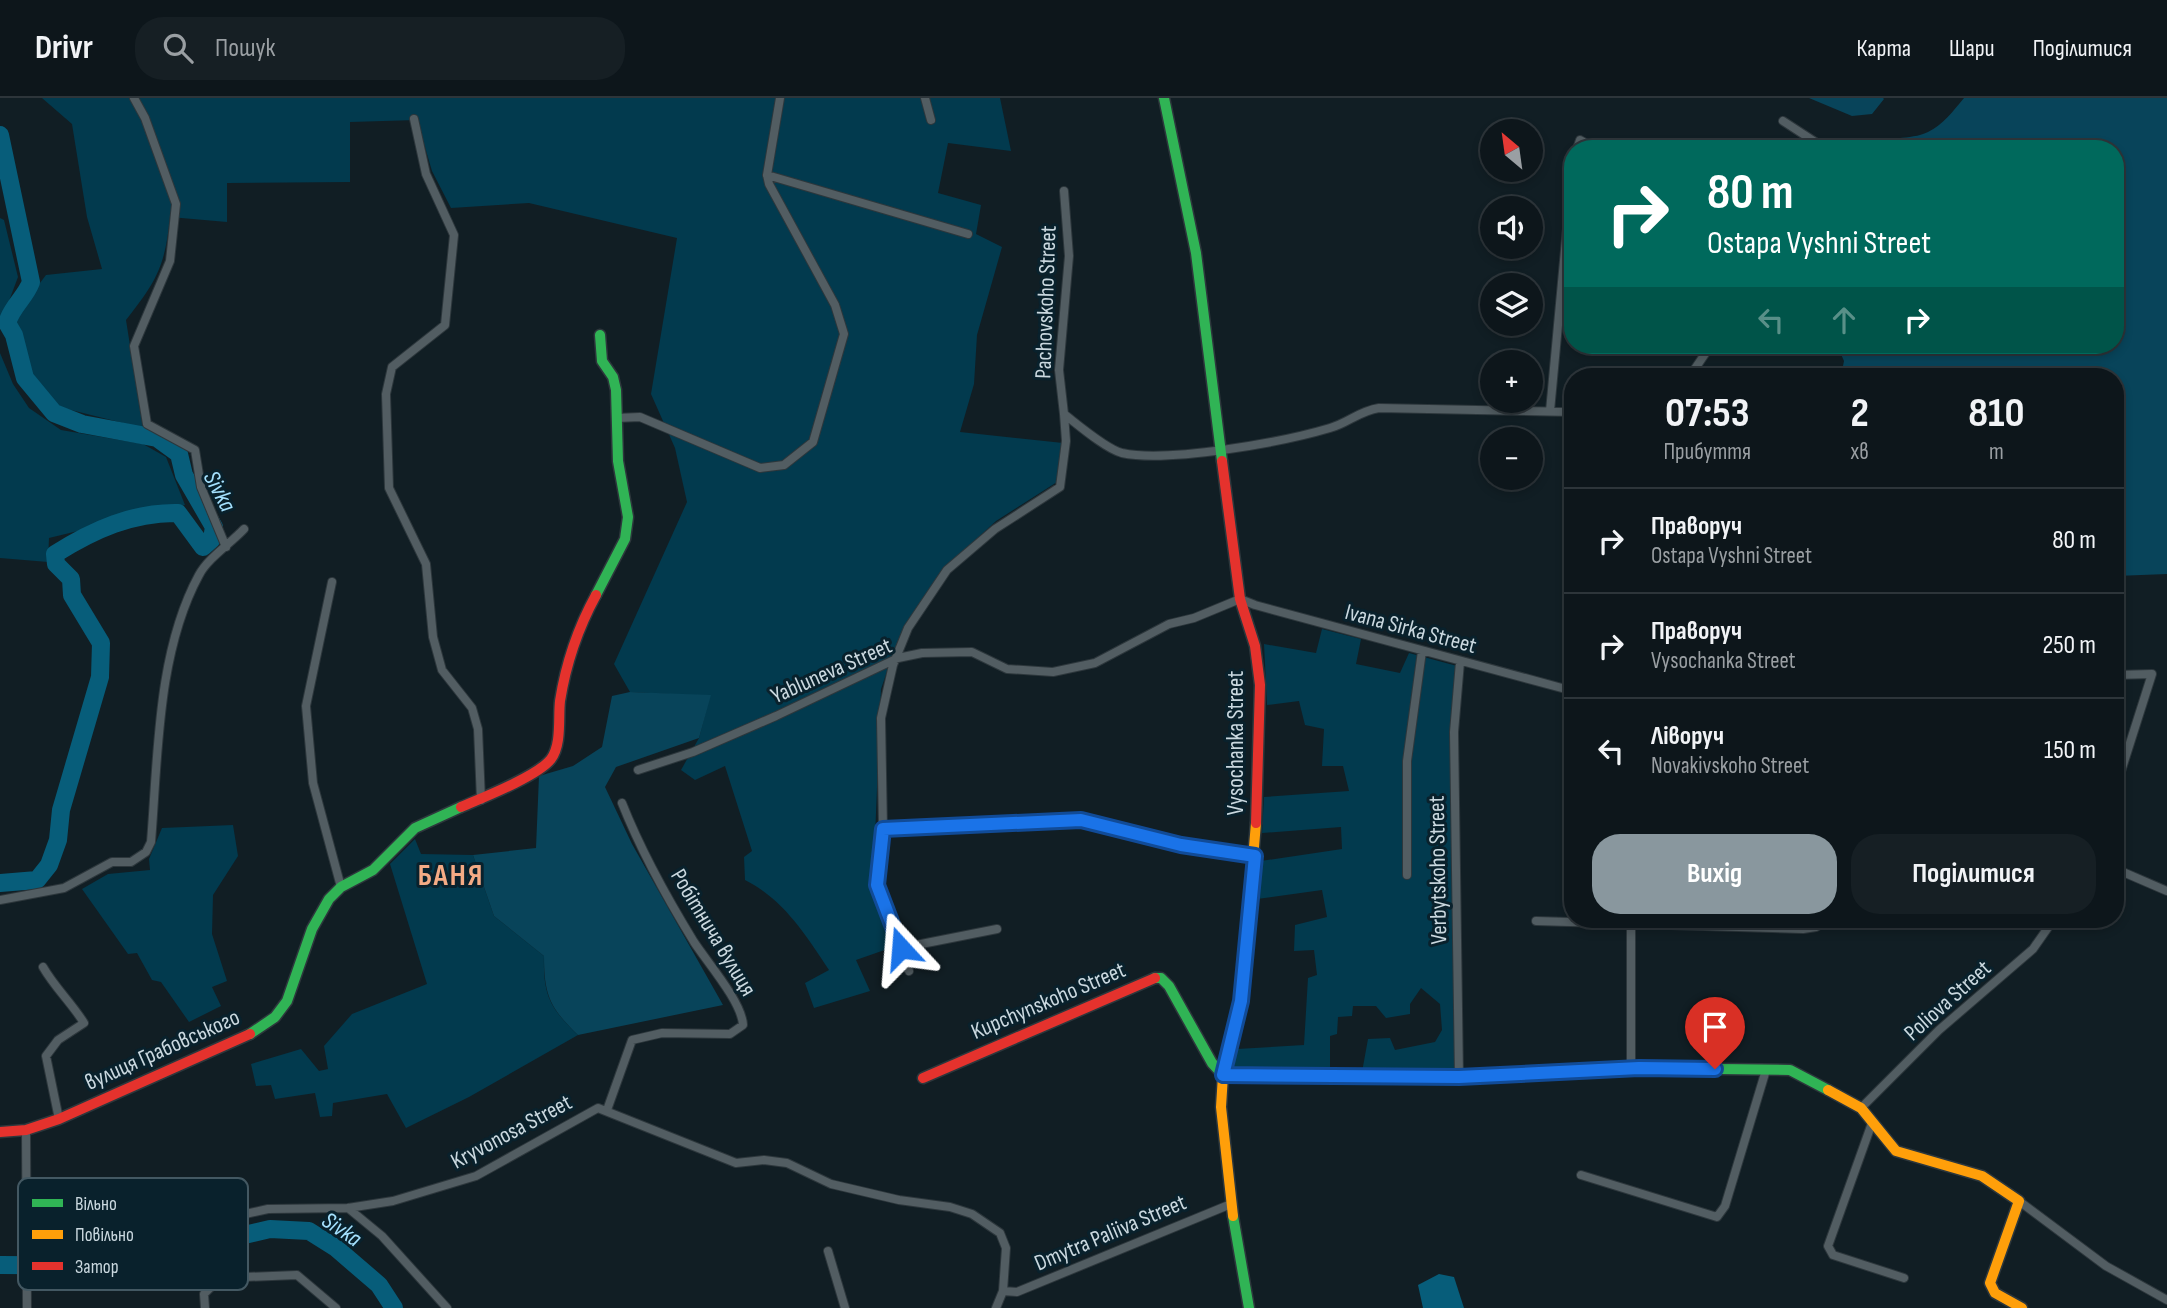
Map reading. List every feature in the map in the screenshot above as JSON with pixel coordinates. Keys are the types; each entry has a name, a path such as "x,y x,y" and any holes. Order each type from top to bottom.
{"street":[{"path":"134,98 145,118 176,204 170,261 134,346 147,424 195,450 201,486 226,547"},
{"path":"616,418 640,417 760,468 784,465 813,442 844,334 835,305 767,175 780,98"},
{"path":"925,98 931,120"},
{"name":"Vysochanka Street","path":"1164,98 1196,253 1240,598 1255,646 1260,685 1255,856 1241,1001 1223,1075 1222,1142 1249,1308"},
{"path":"414,119 426,174 454,235 445,325 393,367 386,394 389,488 426,564 433,637 442,670 471,708 478,729 481,800"},
{"path":"1783,121 1812,140"},
{"path":"767,175 968,234"},
{"name":"Pachovskoho Street","path":"909,971 877,885 883,829 881,718 893,665 908,628 947,570 995,529 1060,486 1066,441 1059,370 1069,256 1064,191"},
{"path":"1550,411 1564,298"},
{"name":"вулиця Грабовського","path":"0,1132 26,1130 58,1119 240,1041 275,1017 287,1001 312,929 330,899 341,887 373,870 415,828 515,783 551,758 558,736 560,702 579,626 625,539 628,517 618,461 616,390 613,377 602,361 600,335"},
{"path":"1064,414 1119,453 1150,455 1223,450 1333,427 1363,410 1379,408 1564,412"},
{"path":"0,900 64,888 112,862 131,862 146,852 151,842 163,695 172,654 200,572 244,529"},
{"path":"332,582 306,706 313,783 341,887"},
{"name":"Yabluneva Street","path":"638,770 693,752 898,658 922,653 972,652 1007,668 1053,672 1095,663 1169,624 1194,618 1240,598"},
{"name":"Ivana Sirka Street","path":"1240,598 1255,605 1564,689"},
{"path":"1407,875 1407,761 1422,651"},
{"name":"Verbytskoho Street","path":"1459,1077 1454,732 1460,662"},
{"path":"2124,675 2152,674 2124,762"},
{"name":"Робітнича вулиця","path":"607,1110 632,1040 662,1032 730,1034 743,1025 730,996 694,940 635,836 622,803"},
{"path":"883,829 1081,820 1181,845 1255,856"},
{"path":"2124,872 2167,891"},
{"path":"1536,921 1564,921"},
{"path":"1631,928 1631,1068"},
{"path":"1784,928 1810,928"},
{"name":"Poliova Street","path":"1861,1108 1939,1030 2034,949 2048,928"},
{"path":"901,948 998,929"},
{"path":"43,967 55,989 67,996 84,1023 58,1040 46,1056 58,1119"},
{"name":"Kupchynskoho Street","path":"923,1078 1151,978 1161,978 1168,986 1212,1063 1223,1075"},
{"path":"1223,1075 1459,1077 1631,1068 1790,1070 1861,1108 1896,1151 1982,1176 2106,1266 2167,1300"},
{"path":"1581,1175 1717,1217 1725,1206 1766,1070"},
{"name":"Kryvonosa Street","path":"248,1213 268,1209 348,1208 393,1201 476,1176 598,1108 736,1163 764,1160 787,1163 831,1184 899,1200 950,1207 972,1214 990,1224 1003,1241 1007,1258 1003,1291 996,1308"},
{"path":"1872,1124 1828,1246 1833,1255 1904,1278"},
{"path":"26,1130 26,1178"},
{"path":"2019,1201 1990,1283 1995,1293 2022,1308"},
{"name":"Dmytra Paliiva Street","path":"1003,1291 1017,1292 1231,1204"},
{"path":"348,1208 382,1236 447,1308"},
{"path":"828,1251 845,1308"},
{"path":"248,1277 297,1275 336,1308"},
{"path":"27,1290 27,1308"},
{"path":"205,1308 204,1294 208,1290"}],"shaded area":[{"path":"42,98 1000,98 1011,151 948,143 938,193 981,205 976,234 1002,247 977,335 974,384 960,432 1063,443 1057,482 996,521 945,568 894,651 881,689 873,887 896,946 856,960 870,991 814,1008 805,983 829,970 782,908 771,897 745,880 744,857 752,851 725,766 695,780 681,770 699,738 710,696 630,692 614,664 687,502 675,448 651,394 677,238 529,203 451,208 432,171 417,120 350,122 350,182 227,183 227,222 170,217 162,262 152,284 126,320 143,428 55,406 26,364 14,317 46,275 102,269 87,217 72,124"},
{"path":"1809,98 1884,99 1872,114 1852,116"},
{"path":"1964,98 2167,98 2167,574 2124,576 2124,368 1843,368 1844,361 1841,354 2124,354 2124,140 1888,140 1921,135 1948,117"},
{"path":"0,218 4,220 18,277 0,325"},
{"path":"0,353 13,384 29,408 61,430 143,444 166,457 185,505 49,538 48,562 0,558"},
{"path":"1322,629 1361,639 1356,664 1400,673 1409,653 1457,666 1458,1003 1464,1073 1362,1072 1368,1039 1390,1038 1395,1050 1435,1042 1442,1030 1440,1004 1421,988 1410,1004 1410,1014 1386,1018 1376,1006 1353,1006 1352,1016 1338,1017 1337,1034 1330,1036 1330,1069 1233,1071 1237,1049 1304,1045 1308,978 1317,975 1314,950 1294,951 1295,925 1327,917 1322,890 1257,899 1261,861 1342,849 1341,827 1262,833 1264,797 1349,791 1343,766 1322,766 1324,729 1305,725 1299,701 1267,705 1264,644 1316,653"},
{"path":"630,692 711,695 699,738 616,767 605,787 632,844 723,1005 578,1035 550,1000 545,981 544,956 494,916 473,855 536,848 539,776 573,766 602,747 612,696"},
{"path":"233,825 238,856 213,895 212,934 227,981 212,987 221,1006 189,1022 161,982 152,980 137,953 128,954 82,889 108,874 150,870 149,859 162,828"},
{"path":"415,839 421,854 473,855 494,916 544,956 545,981 550,1000 578,1035 469,1097 406,1128 387,1094 333,1103 332,1116 320,1117 315,1093 275,1099 271,1085 256,1086 251,1064 301,1049 319,1071 328,1069 324,1046 352,1014 427,984 390,864"},
{"path":"1439,1274 1454,1277 1464,1308 1423,1308 1418,1285"}],"waterway":[{"name":"Sivka","path":"0,135 31,282 7,323 14,335 25,378 54,413 82,424 157,438 179,454 184,475 214,527 212,539 203,547 178,513 161,513 114,524 55,554 56,564 71,579 72,595 101,643 100,677 61,810 58,840 49,865 37,880 0,883"},
{"name":"Sivka","path":"248,1234 270,1229 309,1231 336,1248 379,1285 394,1308"},
{"name":"Sivka","path":"0,1265 18,1265"}],"traffic: fast":[{"path":"1164,98 1196,253 1222,461"},
{"path":"596,595 625,539 628,517 618,461 616,390 613,377 602,361 600,335"},
{"path":"250,1034 275,1017 287,1001 312,929 329,899 341,887 373,870 415,828 461,807"},
{"path":"1155,978 1161,978 1169,986 1212,1063 1223,1075"},
{"path":"1223,1075 1459,1077 1639,1068 1790,1070 1828,1090"},
{"path":"1233,1216 1249,1308"}],"traffic: slow":[{"path":"1233,1216 1221,1107 1223,1075 1241,1001 1256,823"},
{"path":"1828,1090 1861,1108 1896,1151 1982,1176 2019,1201 1990,1283 1995,1293 2022,1308"}],"traffic: jam":[{"path":"1222,461 1240,599 1255,646 1260,685 1256,823"},
{"path":"461,807 522,779 551,759 558,739 560,701 569,659 596,595"},
{"path":"923,1078 1155,978"},
{"path":"0,1132 26,1130 59,1119 250,1034"}],"district":[{"name":"БАНЯ","path":"451,875"}],"route":[{"path":"901,948 877,885 883,829 1081,820 1181,845 1255,856 1241,1001 1223,1075 1459,1077 1639,1068 1715,1069"}]}
